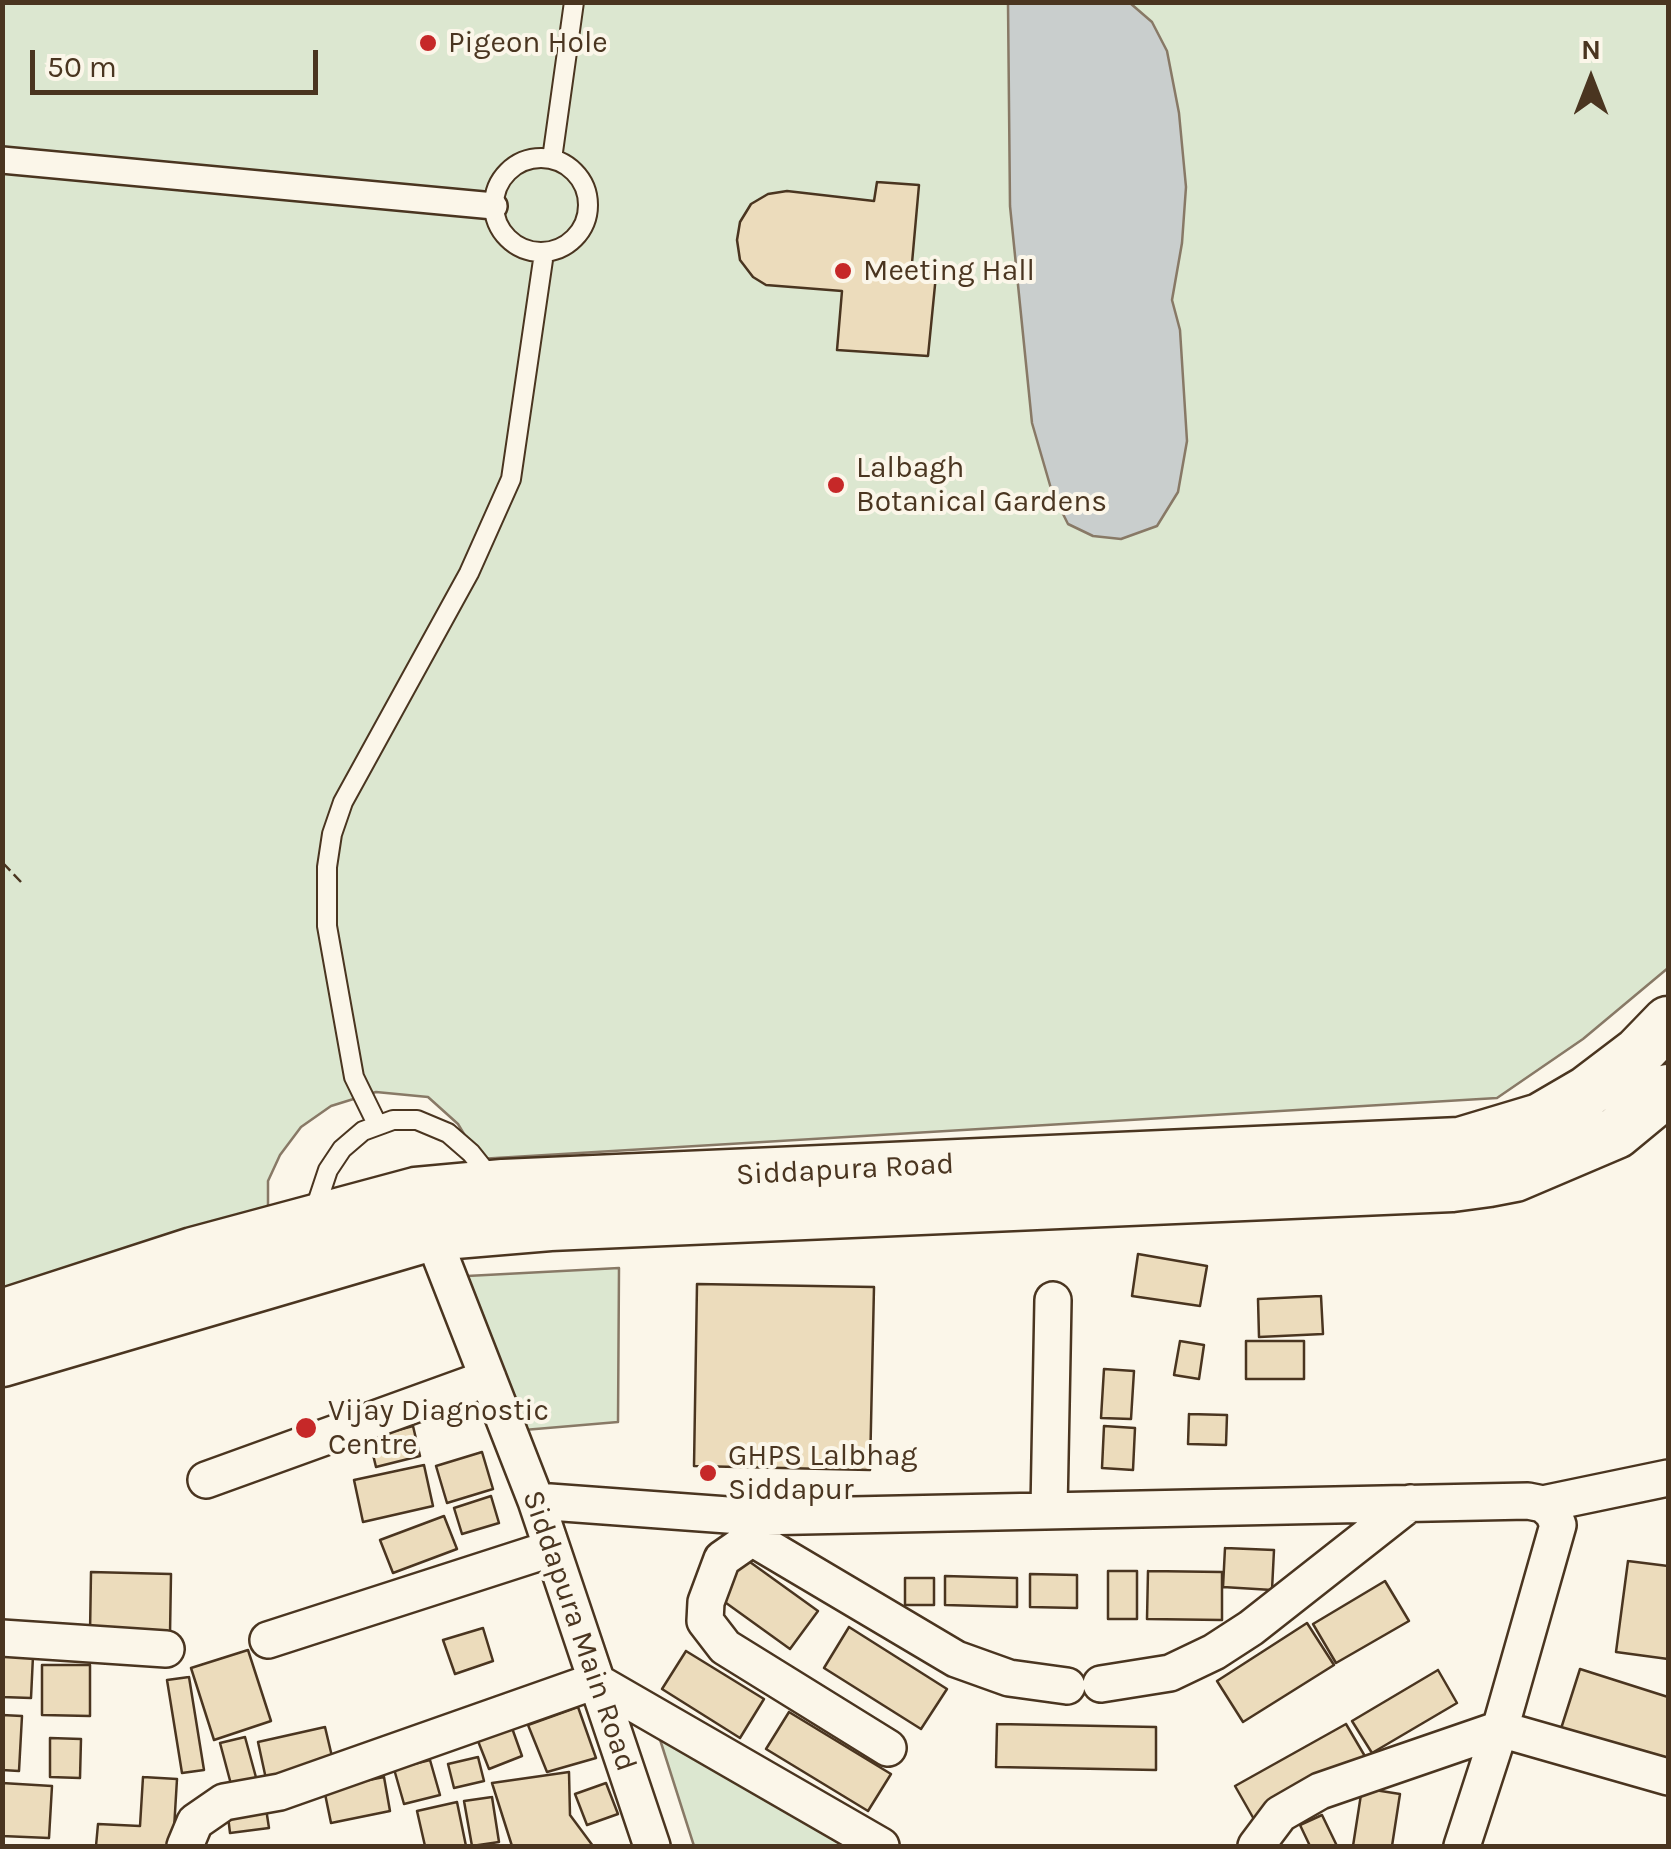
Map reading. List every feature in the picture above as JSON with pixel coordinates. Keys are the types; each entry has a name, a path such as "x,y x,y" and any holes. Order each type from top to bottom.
{"main road":[{"name":"Siddapura Road","path":"2,1361 498,1186 1460,1143 1540,1119 1613,1072 1668,1022"},
{"name":"Siddapura Road","path":"2,1315 193,1252 311,1221 424,1214 550,1224 1452,1186 1515,1176 1564,1156 1616,1132 1668,1090"}],"street":[{"path":"2,160 494,206"},
{"name":"Siddapura Main Road","path":"424,1214 536,1501 652,1846"},
{"path":"1048,1510 1053,1300"},
{"path":"206,1480 488,1378"},
{"path":"536,1501 745,1527 1048,1510 1528,1501 1544,1504 1668,1478"},
{"path":"745,1527 956,1659 1009,1678 1084,1685 1170,1674 1214,1652 1251,1628 1410,1503"},
{"path":"1462,1846 1558,1525 1544,1504"},
{"path":"745,1527 722,1559 706,1602 705,1621 725,1647 888,1748"},
{"path":"268,1640 550,1549"},
{"path":"2,1638 166,1649"},
{"path":"184,1846 195,1822 224,1802 280,1792 595,1681 880,1846"},
{"path":"1256,1846 1280,1814 1320,1791 1500,1729 1668,1777"}],"lane":[{"path":"552,160 574,2"},
{"path":"552,160 576,174 585,188 589,206 586,222 575,239 564,248 544,253 509,241 497,223 494,206 498,187 509,171 525,161 552,160"},
{"path":"377,1124 354,1077 327,926 327,867 332,834 343,802 469,573 510,479 544,253"},
{"path":"311,1221 328,1170 342,1149 377,1124 394,1120 416,1120 448,1133 471,1153 498,1186"}],"green space":[{"name":"Lalbagh Botanical Gardens","path":"3,3 1668,3 1668,968 1583,1039 1497,1098 479,1159 458,1124 428,1097 376,1092 331,1106 301,1127 280,1155 268,1181 268,1213 3,1293"},
{"path":"619,1268 618,1422 524,1430 467,1276"},
{"path":"656,1727 861,1846 694,1846"}],"shaded area":[{"path":"1008,3 1130,3 1152,22 1167,51 1179,113 1186,187 1172,300 1180,330 1187,441 1178,492 1157,526 1121,539 1093,536 1068,524 1052,492 1032,423 1010,206"}],"building":[{"name":"Meeting Hall","path":"877,182 919,185 912,263 937,265 928,356 837,350 842,291 766,285 753,277 740,260 740,222 751,204 768,194 787,191 874,201"},
{"path":"1138,1254 1207,1266 1200,1306 1132,1296"},
{"path":"697,1284 874,1287 870,1470 694,1466"},
{"path":"1321,1296 1323,1334 1259,1337 1258,1299"},
{"path":"1180,1341 1204,1345 1199,1379 1174,1375"},
{"path":"1246,1341 1304,1341 1304,1379 1246,1379"},
{"path":"1104,1369 1134,1371 1131,1419 1101,1418"},
{"path":"1189,1414 1227,1415 1226,1445 1188,1444"},
{"path":"413,1426 420,1456 376,1467 369,1438"},
{"path":"1104,1426 1135,1428 1133,1470 1102,1468"},
{"path":"482,1452 493,1489 447,1503 436,1466"},
{"path":"424,1465 433,1506 363,1522 354,1480"},
{"path":"491,1496 499,1523 462,1534 454,1508"},
{"path":"444,1516 457,1549 393,1573 380,1540"},
{"path":"1225,1548 1274,1550 1272,1590 1223,1587"},
{"path":"743,1557 818,1611 790,1649 715,1595"},
{"path":"1628,1561 1668,1566 1668,1659 1616,1652"},
{"path":"1108,1571 1137,1571 1137,1619 1108,1619"},
{"path":"1148,1571 1222,1572 1222,1620 1147,1619"},
{"path":"91,1572 171,1574 170,1634 90,1633"},
{"path":"1030,1574 1077,1575 1077,1608 1030,1607"},
{"path":"945,1576 1017,1578 1017,1607 945,1605"},
{"path":"905,1578 934,1578 934,1605 905,1605"},
{"path":"1385,1581 1409,1621 1336,1663 1313,1624"},
{"path":"1307,1623 1334,1665 1243,1722 1217,1681"},
{"path":"849,1627 947,1689 921,1729 824,1668"},
{"path":"483,1628 493,1661 455,1674 443,1640"},
{"path":"248,1650 271,1721 214,1740 191,1668"},
{"path":"686,1651 764,1699 740,1738 662,1689"},
{"path":"2,1655 33,1656 31,1698 2,1697"},
{"path":"42,1665 90,1665 90,1716 42,1715"},
{"path":"1580,1669 1668,1697 1668,1763 1559,1735"},
{"path":"1438,1670 1457,1703 1372,1753 1352,1721"},
{"path":"189,1677 204,1770 182,1773 167,1680"},
{"path":"578,1707 596,1758 547,1772 528,1725"},
{"path":"789,1712 891,1774 868,1811 766,1749"},
{"path":"2,1715 22,1716 19,1771 2,1770"},
{"path":"997,1724 1156,1727 1156,1770 996,1767"},
{"path":"1346,1724 1366,1758 1255,1821 1235,1786"},
{"path":"325,1727 334,1765 266,1779 258,1742"},
{"path":"512,1728 522,1756 489,1769 478,1741"},
{"path":"245,1737 257,1781 232,1788 220,1743"},
{"path":"50,1738 81,1739 80,1778 50,1777"},
{"path":"478,1757 484,1781 454,1788 448,1764"},
{"path":"430,1760 440,1795 404,1804 394,1769"},
{"path":"569,1772 570,1815 593,1846 512,1846 492,1783"},
{"path":"143,1777 177,1779 173,1846 96,1846 98,1824 140,1826"},
{"path":"384,1777 390,1811 331,1823 324,1789"},
{"path":"2,1783 52,1786 49,1838 2,1836"},
{"path":"606,1783 618,1814 587,1825 575,1794"},
{"path":"1362,1788 1400,1794 1392,1846 1353,1846"},
{"path":"492,1797 499,1842 472,1846 464,1801"},
{"path":"265,1802 269,1828 230,1833 227,1808"},
{"path":"457,1802 466,1846 425,1846 417,1811"},
{"path":"1322,1815 1337,1846 1310,1846 1300,1825"}],"fence":[{"path":"2,862 21,882"}],"place":[{"name":"Pigeon Hole","path":"428,43"},
{"name":"Meeting Hall","path":"843,271"},
{"name":"Lalbagh Botanical Gardens","path":"836,485"},
{"name":"Vijay Diagnostic Centre","path":"306,1428"},
{"name":"GHPS Lalbhag Siddapur","path":"708,1473"}]}
